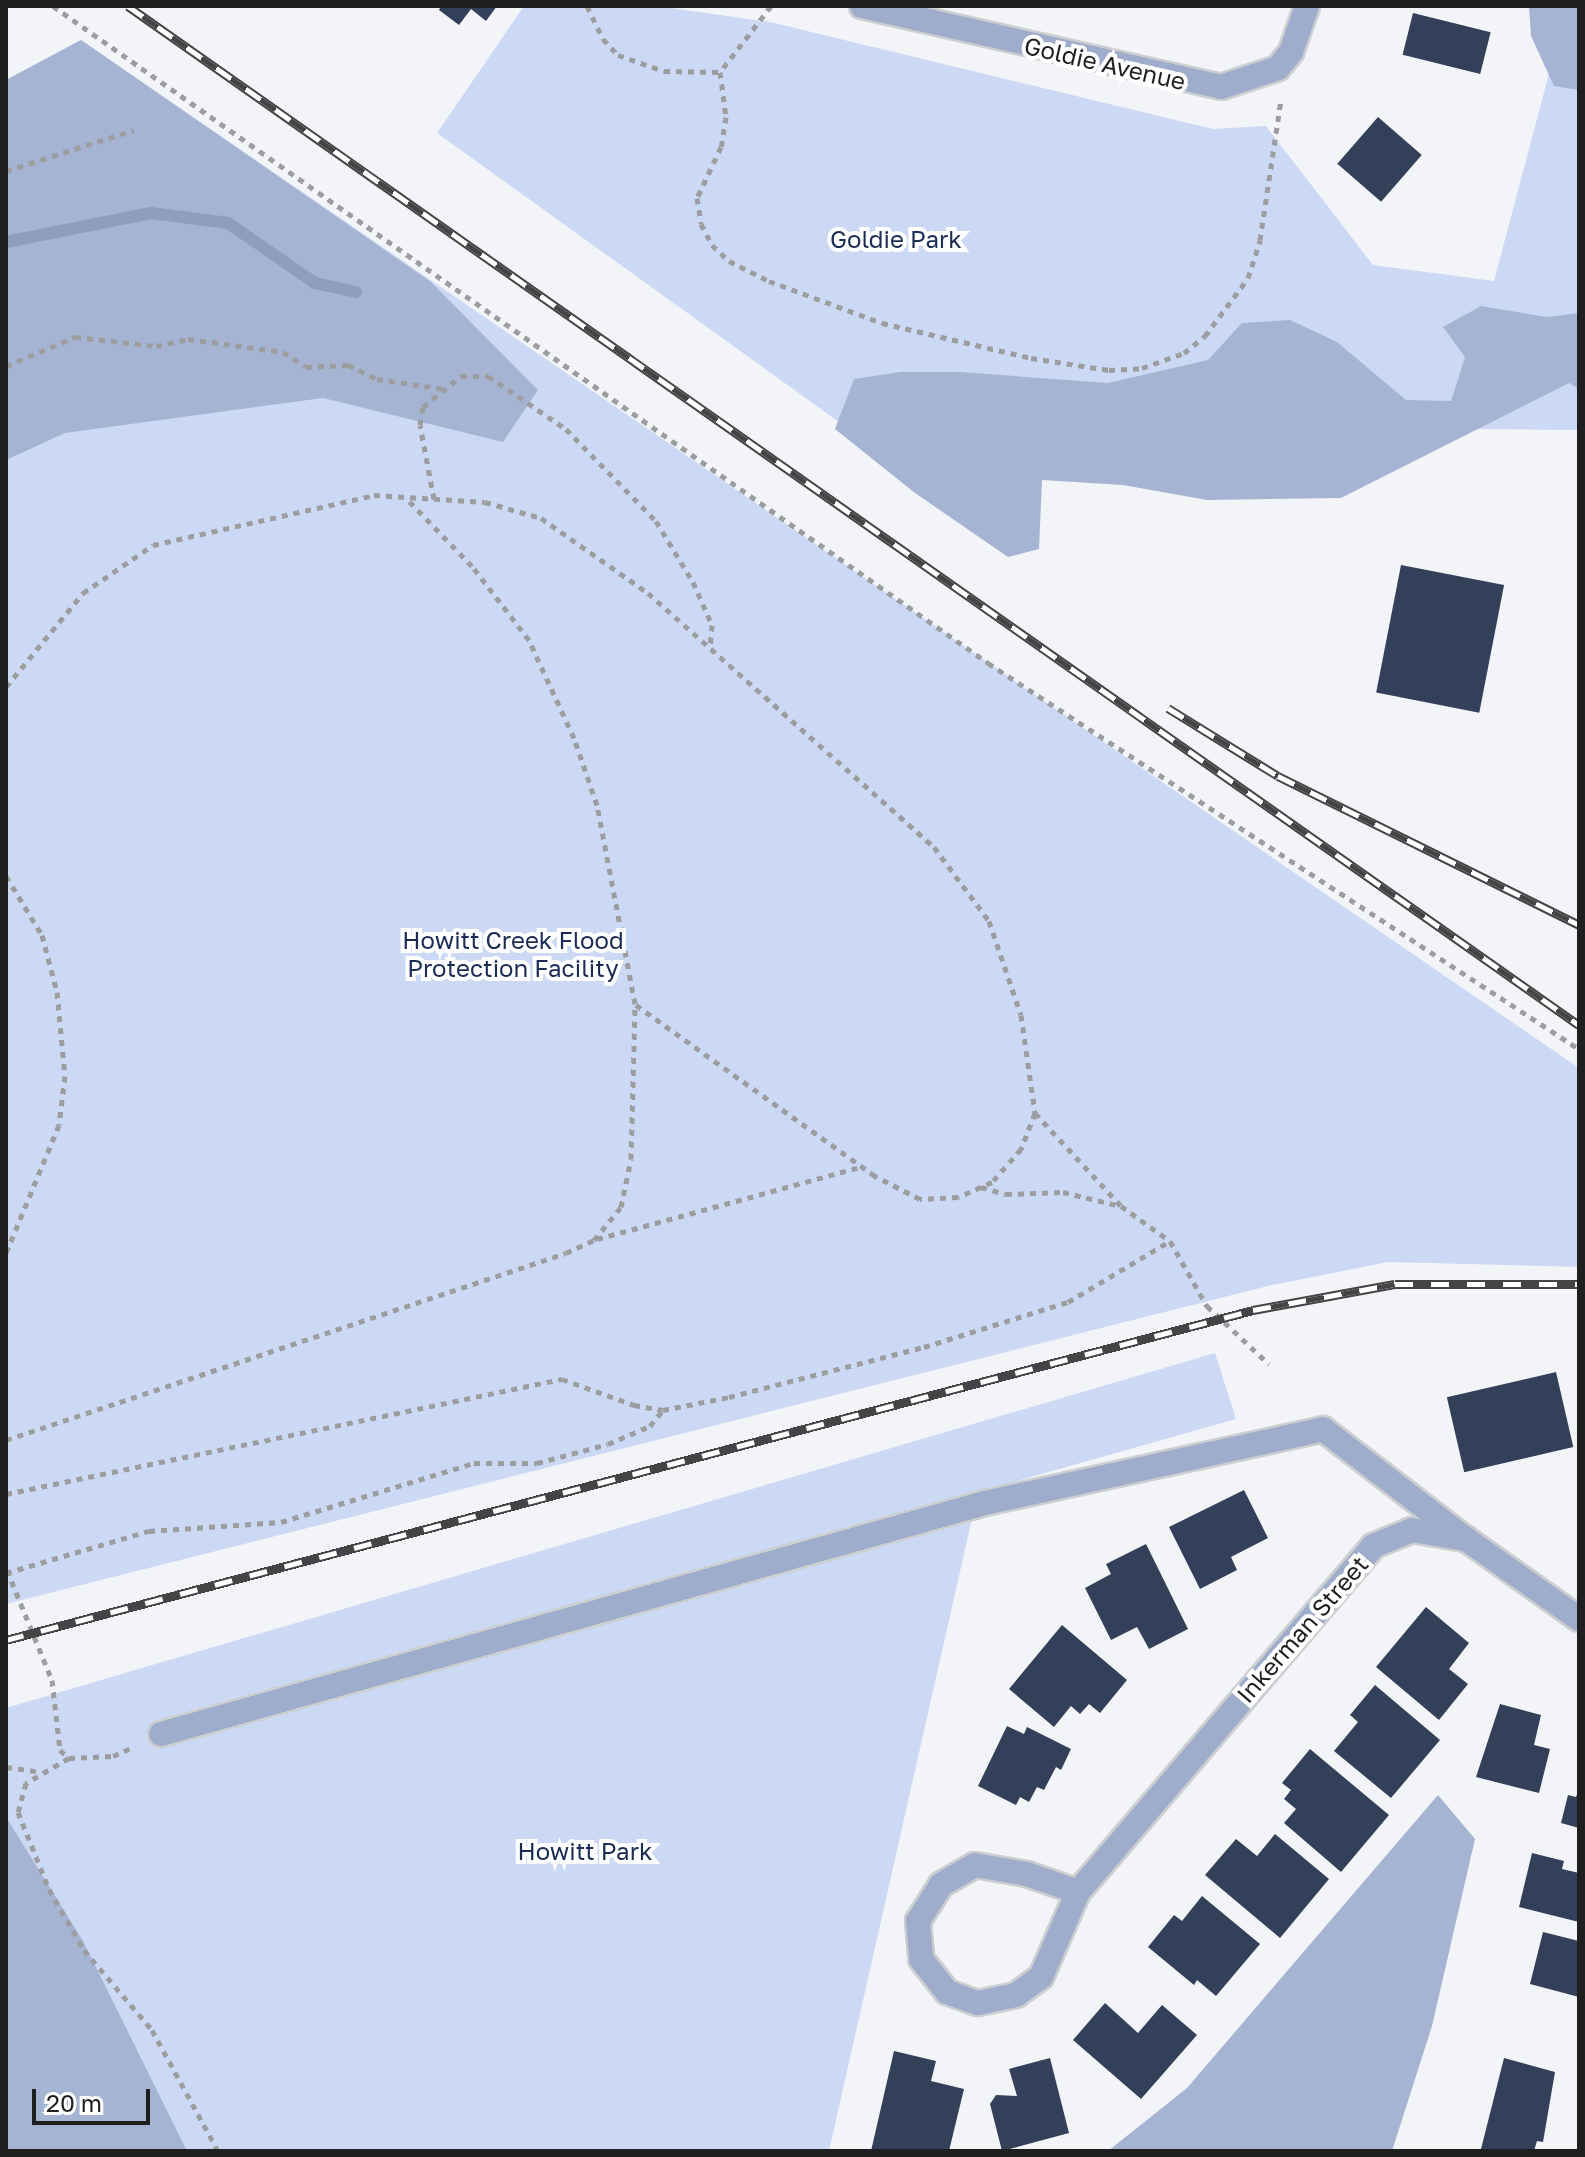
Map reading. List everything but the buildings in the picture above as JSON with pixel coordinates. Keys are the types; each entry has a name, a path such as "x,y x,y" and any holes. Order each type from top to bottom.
{"street":[{"name":"Goldie Avenue","path":"862,6 1198,85 1242,83 1278,68"},
{"path":"1278,68 1296,42 1307,6"},
{"path":"161,1734 985,1503 1323,1429 1466,1539"},
{"name":"Inkerman Street","path":"1078,1892 1027,1874 975,1865 941,1885 918,1921 921,1959 947,1992 978,2003 1016,1995 1041,1977 1056,1951 1078,1892 1373,1546 1412,1530 1466,1539 1579,1619"}],"path":[{"path":"53,6 988,663 1579,1049"},
{"path":"587,6 603,39 618,55 664,71 720,72"},
{"path":"771,6 720,72 726,117 721,147 697,198 701,224 729,261 882,323 1031,358 1109,370 1142,368 1184,353 1205,336 1248,278 1274,172 1282,111 1278,68"},
{"path":"6,171 134,130"},
{"path":"6,366 75,337 156,346 188,339 283,352 306,367 348,365 377,379 445,389"},
{"path":"434,499 420,425 423,407 461,376 488,376 566,429 656,521 693,582 712,625 710,647"},
{"path":"6,687 83,593 153,545 374,495 409,501 485,502 541,518 648,593 934,847 989,921 1021,1015 1035,1113 1009,1167 958,1197 920,1199 862,1167 635,1004"},
{"path":"409,501 502,603 553,687 597,805 635,1004 628,1185 610,1226 594,1240"},
{"path":"6,876 42,935 57,992 65,1076 59,1125 6,1253"},
{"path":"1035,1113 1121,1206 1170,1241 1207,1306 1269,1364"},
{"path":"6,1440 594,1240 862,1167"},
{"path":"979,1187 1006,1194 1063,1192 1121,1206"},
{"path":"6,1494 562,1379 634,1405 663,1410 924,1347 1068,1302 1170,1241"},
{"path":"69,1758 60,1750 52,1680 7,1571 149,1531 281,1522 474,1463 537,1463 608,1444 650,1426 663,1410"},
{"path":"161,1734 113,1756 69,1758 42,1772 26,1783 18,1812 49,1889 84,1950 152,2030 218,2151"},
{"path":"6,1767 42,1772"}],"green space":[{"name":"Goldie Park","path":"524,6 657,6 770,22 1213,129 1266,126 1373,265 1494,281 1551,66 1579,6 1579,430 839,422 437,133"},
{"name":"Howitt Creek Flood Protection Facility","path":"81,40 1579,1068 1579,1267 1388,1262 1268,1286 6,1604 6,80"},
{"name":"Howitt Park","path":"1215,1353 1236,1419 978,1492 829,2151 99,2151 6,1919 6,1708"}],"shaded area":[{"path":"1529,6 1579,6 1579,90 1554,86 1531,36"},
{"path":"81,40 431,282 538,390 503,442 323,398 65,433 6,460 6,80"},
{"path":"1481,306 1547,317 1579,313 1579,389 1569,383 1341,498 1207,500 1123,485 1042,480 1039,549 1008,557 915,493 835,429 854,379 900,372 960,372 1108,383 1208,360 1242,323 1290,320 1337,342 1406,400 1451,401 1465,357 1443,327"},
{"path":"1438,1795 1475,1839 1432,2026 1392,2151 1108,2151 1187,2088"},
{"path":"6,1817 83,1941 187,2151 6,2151"}],"waterway":[{"path":"6,242 151,213 228,223 315,283 356,292"}],"railway":[{"path":"128,6 1579,1025"},
{"path":"1168,708 1278,776 1579,925"},
{"path":"6,1640 1253,1310 1395,1284 1579,1284"}]}
